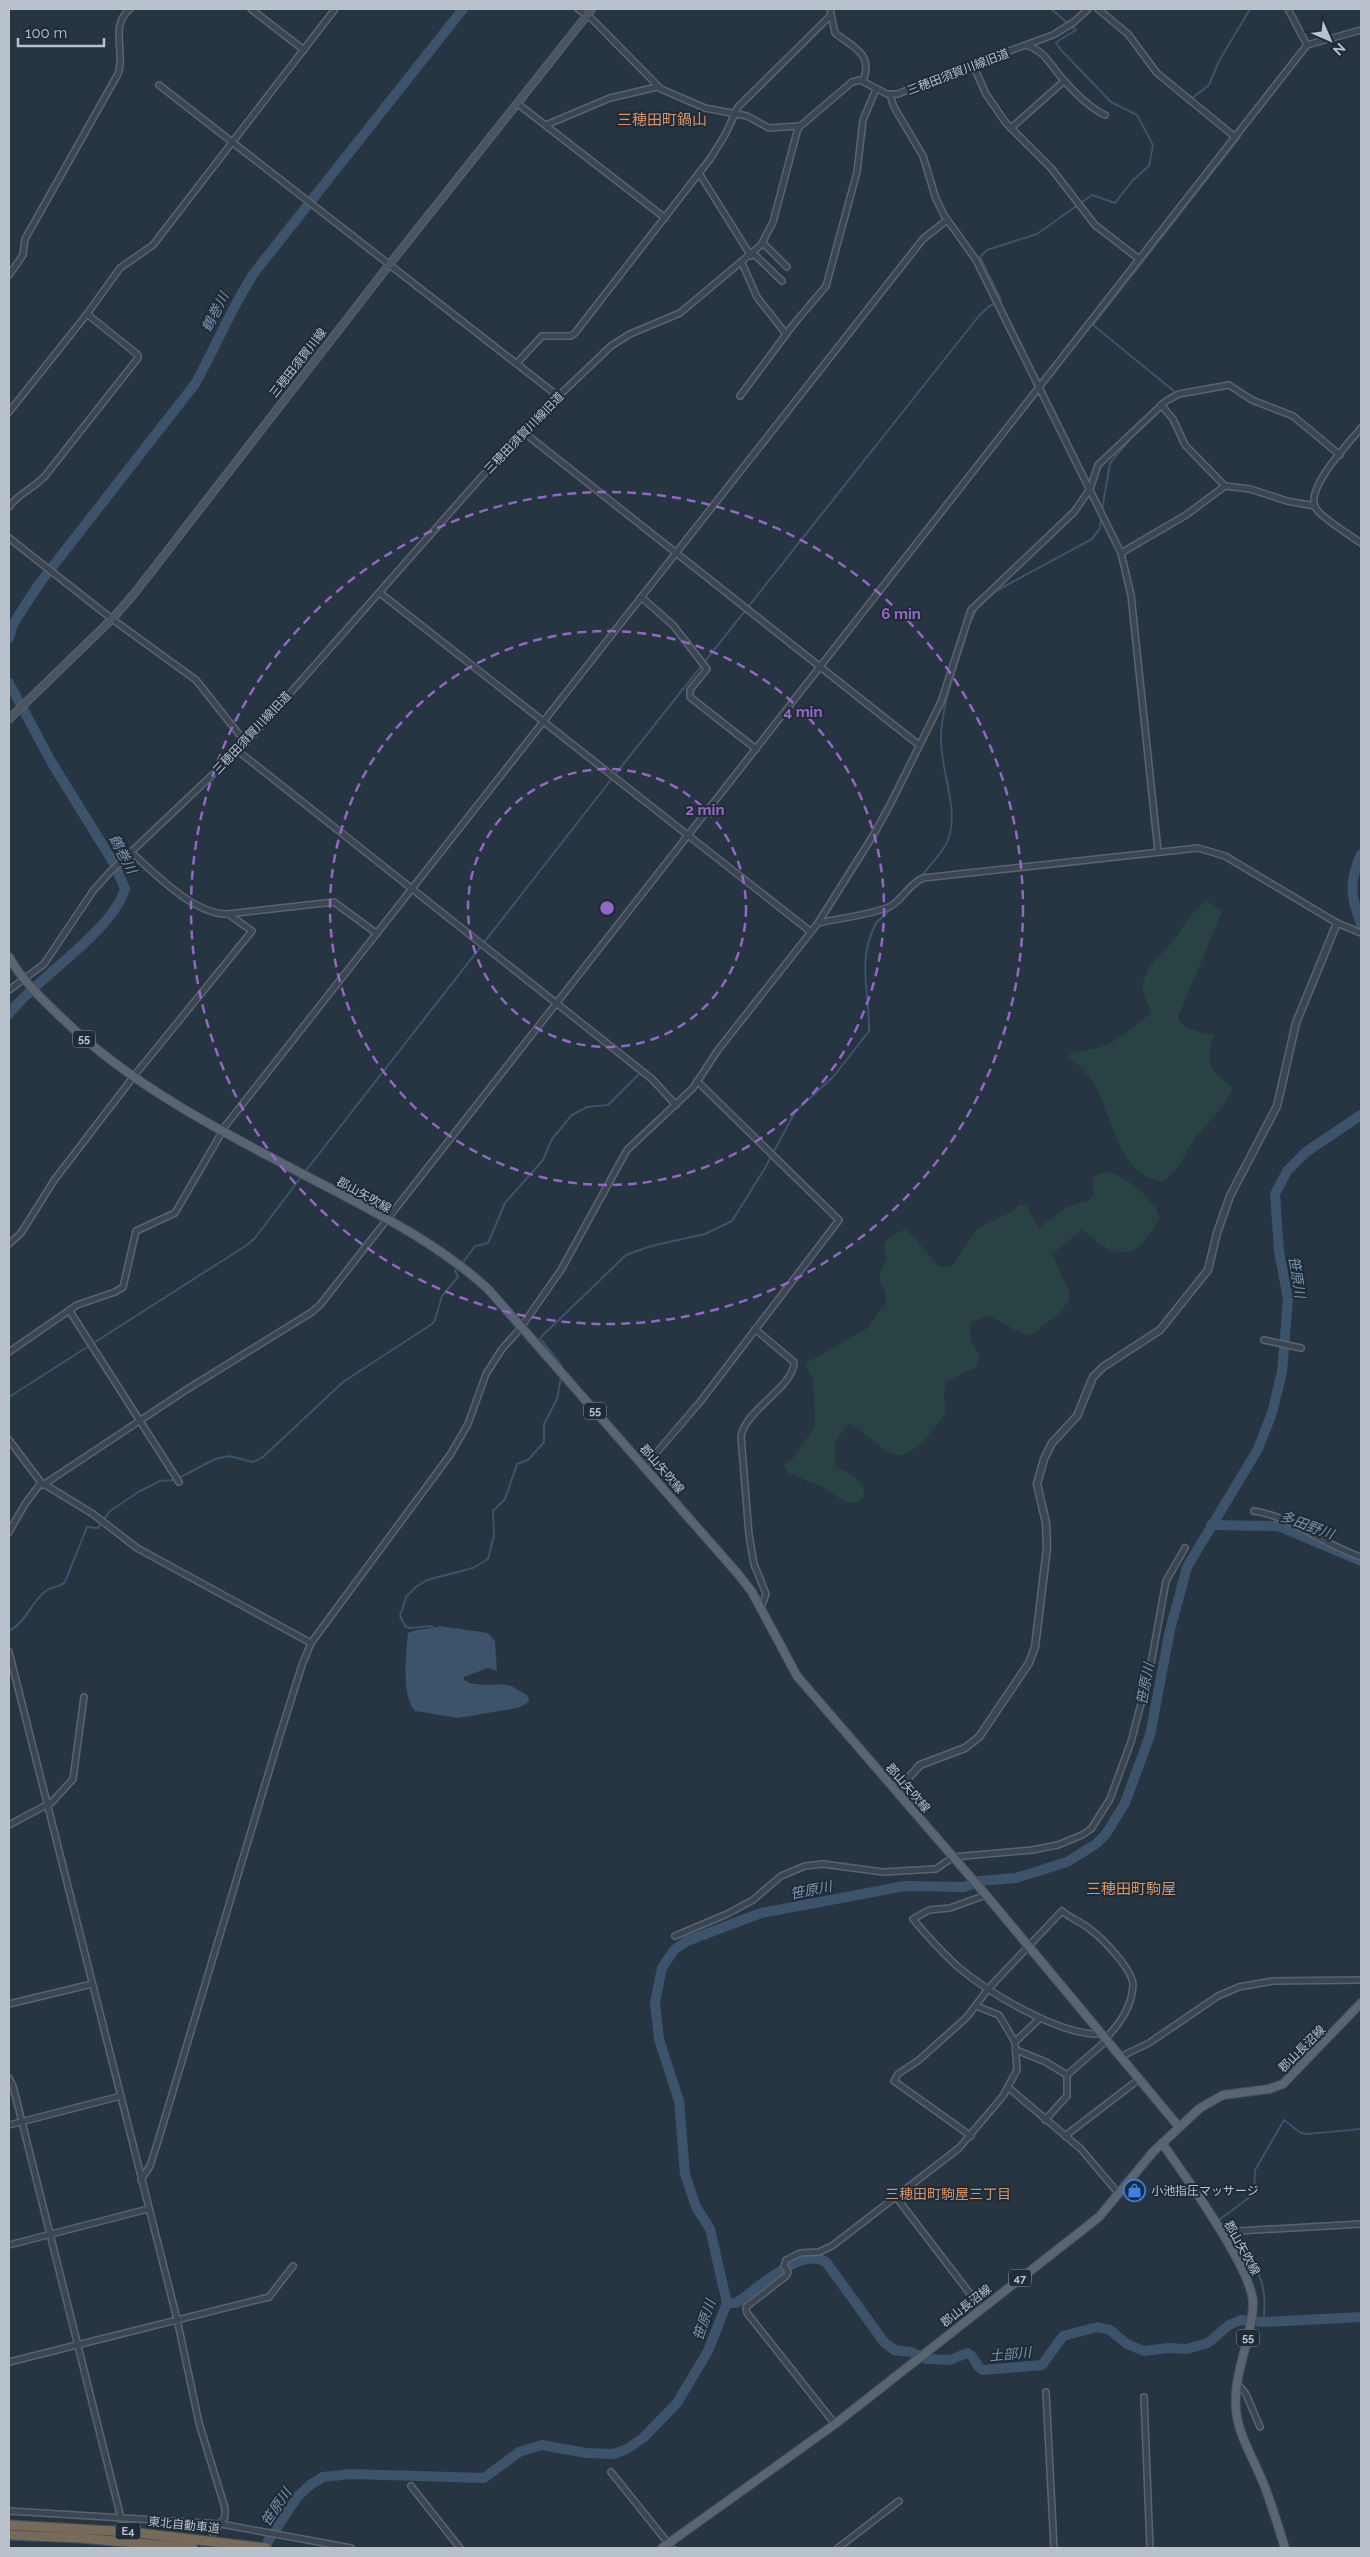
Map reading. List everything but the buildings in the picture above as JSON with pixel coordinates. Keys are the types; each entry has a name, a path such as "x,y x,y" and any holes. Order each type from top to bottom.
{"highway":[{"name":"東北自動車道","path":"9,2525 130,2532 266,2548"},
{"name":"東北自動車道","path":"9,2535 105,2540 192,2548"}],"main road":[{"name":"三穂田須賀川線","path":"9,719 112,619 157,565 388,265 592,9"},
{"name":"郡山矢吹線","path":"9,957 23,980 82,1038 134,1076 223,1130 441,1250 458,1262 488,1289 738,1574 761,1608 797,1676 985,1894 1179,2127"},
{"name":"郡山長沼線","path":"667,2547 835,2424 1099,2217 1162,2143 1217,2097 1269,2089 1283,2084 1361,2003"},
{"name":"郡山矢吹線","path":"1162,2143 1221,2232 1246,2274 1253,2302 1250,2332 1237,2383 1236,2410 1240,2428 1266,2490 1285,2548"}],"street":[{"path":"9,275 23,254 25,239 118,74 121,60 120,24 123,15 130,9"},
{"path":"252,9 304,50"},
{"path":"9,412 87,314 125,262 153,245 231,141 336,9"},
{"path":"578,9 657,87 705,108 747,116 772,129 800,126 830,103 852,82 863,81 866,67 863,56 852,43 835,33 830,12"},
{"name":"三穂田須賀川線旧道","path":"863,81 890,95 1053,35 1074,22 1088,9"},
{"path":"1098,9 1128,34 1157,73 1235,138"},
{"path":"1288,9 1308,45"},
{"path":"517,363 542,336 571,336 575,333 700,173 725,135 738,107 830,12"},
{"path":"9,1532 25,1504 42,1484 312,1312 1308,45 1361,30"},
{"path":"1027,46 1040,51 1064,81 1096,111 1105,115"},
{"path":"974,64 986,94 1010,128 1051,168 1095,225 1139,259"},
{"path":"1010,128 1064,81"},
{"path":"159,85 558,396"},
{"path":"546,125 610,98 657,87"},
{"path":"740,396 786,334 826,286 857,172 863,120 876,89"},
{"path":"890,95 923,156 936,199 947,220 976,260 1121,553 1131,595 1158,851"},
{"path":"518,104 665,218"},
{"name":"三穂田須賀川線旧道","path":"9,990 44,964 55,951 94,891 109,873 246,743 522,431 621,338 680,314 752,255 763,243 773,222 800,126"},
{"path":"700,173 752,255 782,281"},
{"path":"9,1352 69,1310 123,1287 136,1231 175,1213 223,1130 376,933 923,239 947,220"},
{"path":"763,243 787,267"},
{"path":"742,263 757,298 786,334"},
{"path":"9,507 16,498 34,488 45,476 138,358 138,355 87,314"},
{"path":"141,2180 150,2166 158,2141 288,1710 311,1644 450,1455 468,1424 486,1374 502,1349 521,1327 577,1244 627,1150 697,1082 718,1050 818,923 892,802 946,690 971,610 1074,512 1090,490 1098,465 1161,405 1179,394 1230,385 1252,400 1293,416 1340,455"},
{"path":"1161,405 1173,419 1185,445 1225,486 1250,489 1294,503 1314,506 1361,544"},
{"path":"1314,506 1318,483 1361,428"},
{"path":"522,431 919,745"},
{"path":"1121,553 1186,515 1225,486"},
{"path":"9,538 112,619 196,680 246,743"},
{"path":"380,593 811,932"},
{"path":"641,597 673,625 707,669 689,692 690,697 756,749"},
{"path":"238,751 652,1079 676,1104"},
{"path":"818,923 893,905 917,881 923,878 1198,848 1225,856 1337,923 1361,933"},
{"path":"132,852 174,892 217,913 228,914 334,902 376,933"},
{"path":"9,1244 21,1233 56,1179 134,1076 252,931 228,914"},
{"path":"897,1791 920,1765 964,1748 982,1734 1029,1663 1035,1647 1047,1548 1046,1523 1037,1484 1044,1459 1052,1443 1077,1416 1086,1387 1093,1377 1103,1367 1160,1330 1207,1272 1217,1233 1230,1196 1277,1106 1296,1023 1337,923"},
{"path":"645,1466 694,1408 839,1220 697,1082"},
{"path":"69,1310 179,1482"},
{"path":"755,1329 794,1362 792,1370 771,1398 745,1423 741,1436 749,1535 754,1564 766,1594 761,1608"},
{"path":"1264,1340 1301,1348"},
{"path":"9,1440 42,1484 92,1514 138,1548 311,1644"},
{"path":"1254,1511 1279,1518 1346,1552 1361,1557"},
{"path":"675,1936 728,1914 754,1900 781,1876 804,1866 823,1864 883,1872 919,1870 942,1866 954,1858 1032,1850 1058,1845 1082,1835 1094,1825 1110,1800 1131,1742 1150,1669 1166,1581 1185,1548"},
{"path":"9,1652 177,2319 199,2423 225,2508 225,2517 213,2534"},
{"path":"9,1825 52,1802 75,1776 84,1697"},
{"path":"985,1894 950,1908 929,1910 913,1919 958,1967 988,1989 1039,2019 1104,2038"},
{"path":"971,2136 894,2081 901,2072 919,2060 976,2006 988,1989 1062,1911 1071,1919 1090,1929 1109,1946 1127,1969 1132,1985 1121,2021 1066,2075 1067,2096 1045,2120"},
{"path":"1120,2057 1149,2044 1218,1996 1239,1987 1273,1981 1361,1980"},
{"path":"9,2004 92,1984"},
{"path":"835,2424 746,2310 756,2297 786,2276 786,2260 800,2254 828,2249 971,2136 1009,2088 1017,2070 1015,2042 999,2015 976,2006"},
{"path":"1015,2042 1039,2019"},
{"path":"1016,2050 1046,2062 1066,2075"},
{"path":"9,2078 13,2086 121,2518"},
{"path":"1064,2136 1138,2080"},
{"path":"1009,2088 1081,2149 1119,2194"},
{"path":"9,2125 121,2096"},
{"path":"896,2196 981,2308"},
{"path":"9,2245 148,2209"},
{"path":"1221,2232 1361,2224"},
{"path":"9,2362 269,2297 293,2266"},
{"path":"1237,2383 1246,2394 1260,2427"},
{"path":"1046,2392 1054,2548"},
{"path":"1144,2397 1150,2548"},
{"path":"611,2472 667,2547"},
{"path":"411,2486 460,2548"},
{"path":"838,2548 899,2501"},
{"path":"9,2511 221,2524 260,2533 351,2548"}],"green space":[{"path":"1207,901 1222,911 1178,1018 1188,1028 1214,1035 1210,1061 1215,1072 1233,1089 1222,1107 1195,1138 1179,1165 1163,1182 1147,1177 1135,1168 1126,1157 1118,1143 1095,1086 1083,1070 1069,1057 1071,1053 1097,1048 1112,1042 1151,1013 1143,990 1144,977 1147,971 1192,915"},
{"path":"1107,1171 1123,1178 1145,1195 1160,1217 1150,1234 1138,1247 1131,1251 1114,1251 1101,1245 1082,1230 1052,1254 1068,1288 1070,1300 1057,1315 1030,1336 988,1316 970,1322 971,1342 980,1355 975,1368 956,1376 947,1383 944,1394 946,1414 927,1437 911,1451 895,1455 886,1451 849,1423 835,1442 835,1465 860,1481 863,1486 864,1497 857,1503 845,1502 824,1488 789,1473 783,1466 793,1458 815,1426 813,1380 806,1367 806,1363 866,1329 886,1302 885,1292 879,1282 880,1272 887,1258 884,1252 885,1243 891,1237 906,1229 940,1267 953,1265 976,1229 1011,1212 1020,1204 1027,1206 1039,1228 1066,1207 1089,1200 1093,1195 1093,1177"}],"water":[{"path":"440,1626 488,1633 495,1641 497,1671 488,1668 464,1677 464,1680 479,1685 510,1686 528,1696 529,1702 518,1708 458,1718 415,1711 408,1696 406,1685 408,1633"}],"waterway":[{"name":"鶴巻川","path":"9,638 13,624 39,584 195,384 254,273 463,9"},
{"path":"304,1173 610,781 978,317 988,307 1001,300 980,257 987,250 1037,234 1092,195 1115,203 1133,180 1149,166 1153,145 1137,115 1111,102 1061,50 1056,43 1076,30 1051,9"},
{"path":"1191,99 1209,85 1219,61 1250,9"},
{"path":"1160,405 1160,402 1175,392 1093,325 1240,137 1203,108"},
{"path":"1102,510 1110,463 1136,432"},
{"path":"985,599 1092,539 1100,528 1101,517"},
{"path":"968,626 977,608"},
{"path":"921,878 948,840 951,827 951,801 941,747 942,721 967,631"},
{"name":"鶴巻川","path":"9,683 52,763 115,865 125,889 105,922 73,954 37,985 9,1014"},
{"name":"笹原川","path":"1361,854 1354,873 1352,889 1361,924"},
{"path":"562,1369 562,1366 540,1338 626,1255 651,1246 705,1234 732,1221 765,1168 795,1112 834,1076 869,1031 865,964 870,937 876,923 918,884"},
{"path":"461,1265 475,1246 488,1243 505,1203 543,1160 552,1139 572,1115 587,1107 608,1105 638,1075"},
{"name":"笹原川","path":"266,2548 268,2541 298,2496 323,2477 351,2474 484,2478 519,2452 542,2445 586,2453 614,2454 627,2449 643,2438 677,2403 708,2351 727,2303 710,2229 696,2207 685,2174 679,2101 659,2039 655,2003 662,1968 674,1950 687,1941 761,1913 905,1886 964,1887 980,1881 1016,1878 1067,1862 1096,1844 1106,1834 1125,1803 1150,1735 1170,1630 1187,1567 1258,1449 1272,1413 1282,1372 1288,1299 1279,1251 1275,1194 1287,1171 1306,1152 1361,1115"},
{"path":"9,1397 247,1245 255,1238 301,1177"},
{"path":"9,1631 25,1617 42,1595 49,1589 65,1582 87,1527 98,1528 110,1511 140,1491 160,1481 175,1480 215,1459 229,1456 253,1462 263,1457 343,1382 432,1324 442,1296 458,1277 455,1271 458,1268"},
{"path":"433,1629 432,1626 409,1628 405,1626 400,1616 406,1597 427,1580 473,1568 488,1559 494,1536 493,1511 505,1499 517,1464 528,1460 544,1442 544,1424 557,1399 561,1377"},
{"name":"多田野川","path":"1211,1525 1278,1526 1361,1561"},
{"path":"1226,2230 1219,2220 1254,2194 1255,2170 1284,2120 1301,2133 1307,2134 1361,2129"},
{"path":"1229,2234 1253,2264 1262,2284 1265,2308 1263,2322"},
{"name":"土部川","path":"727,2303 736,2303 792,2264 816,2259 826,2262 884,2342 894,2350 911,2352 927,2359 950,2360 967,2353 972,2356 980,2369 983,2370 1042,2365 1063,2336 1098,2327 1110,2330 1127,2344 1144,2351 1168,2348 1187,2349 1208,2343 1229,2325 1241,2320 1263,2322 1361,2317"}],"tunnel":[{"path":"202,2548 213,2534"}],"place":[{"name":"小池指圧マッサージ","path":"1135,2191"}],"district":[{"name":"三穂田町鍋山","path":"662,120"},
{"name":"三穂田町駒屋","path":"1131,1889"},
{"name":"三穂田町駒屋三丁目","path":"948,2194"}]}
